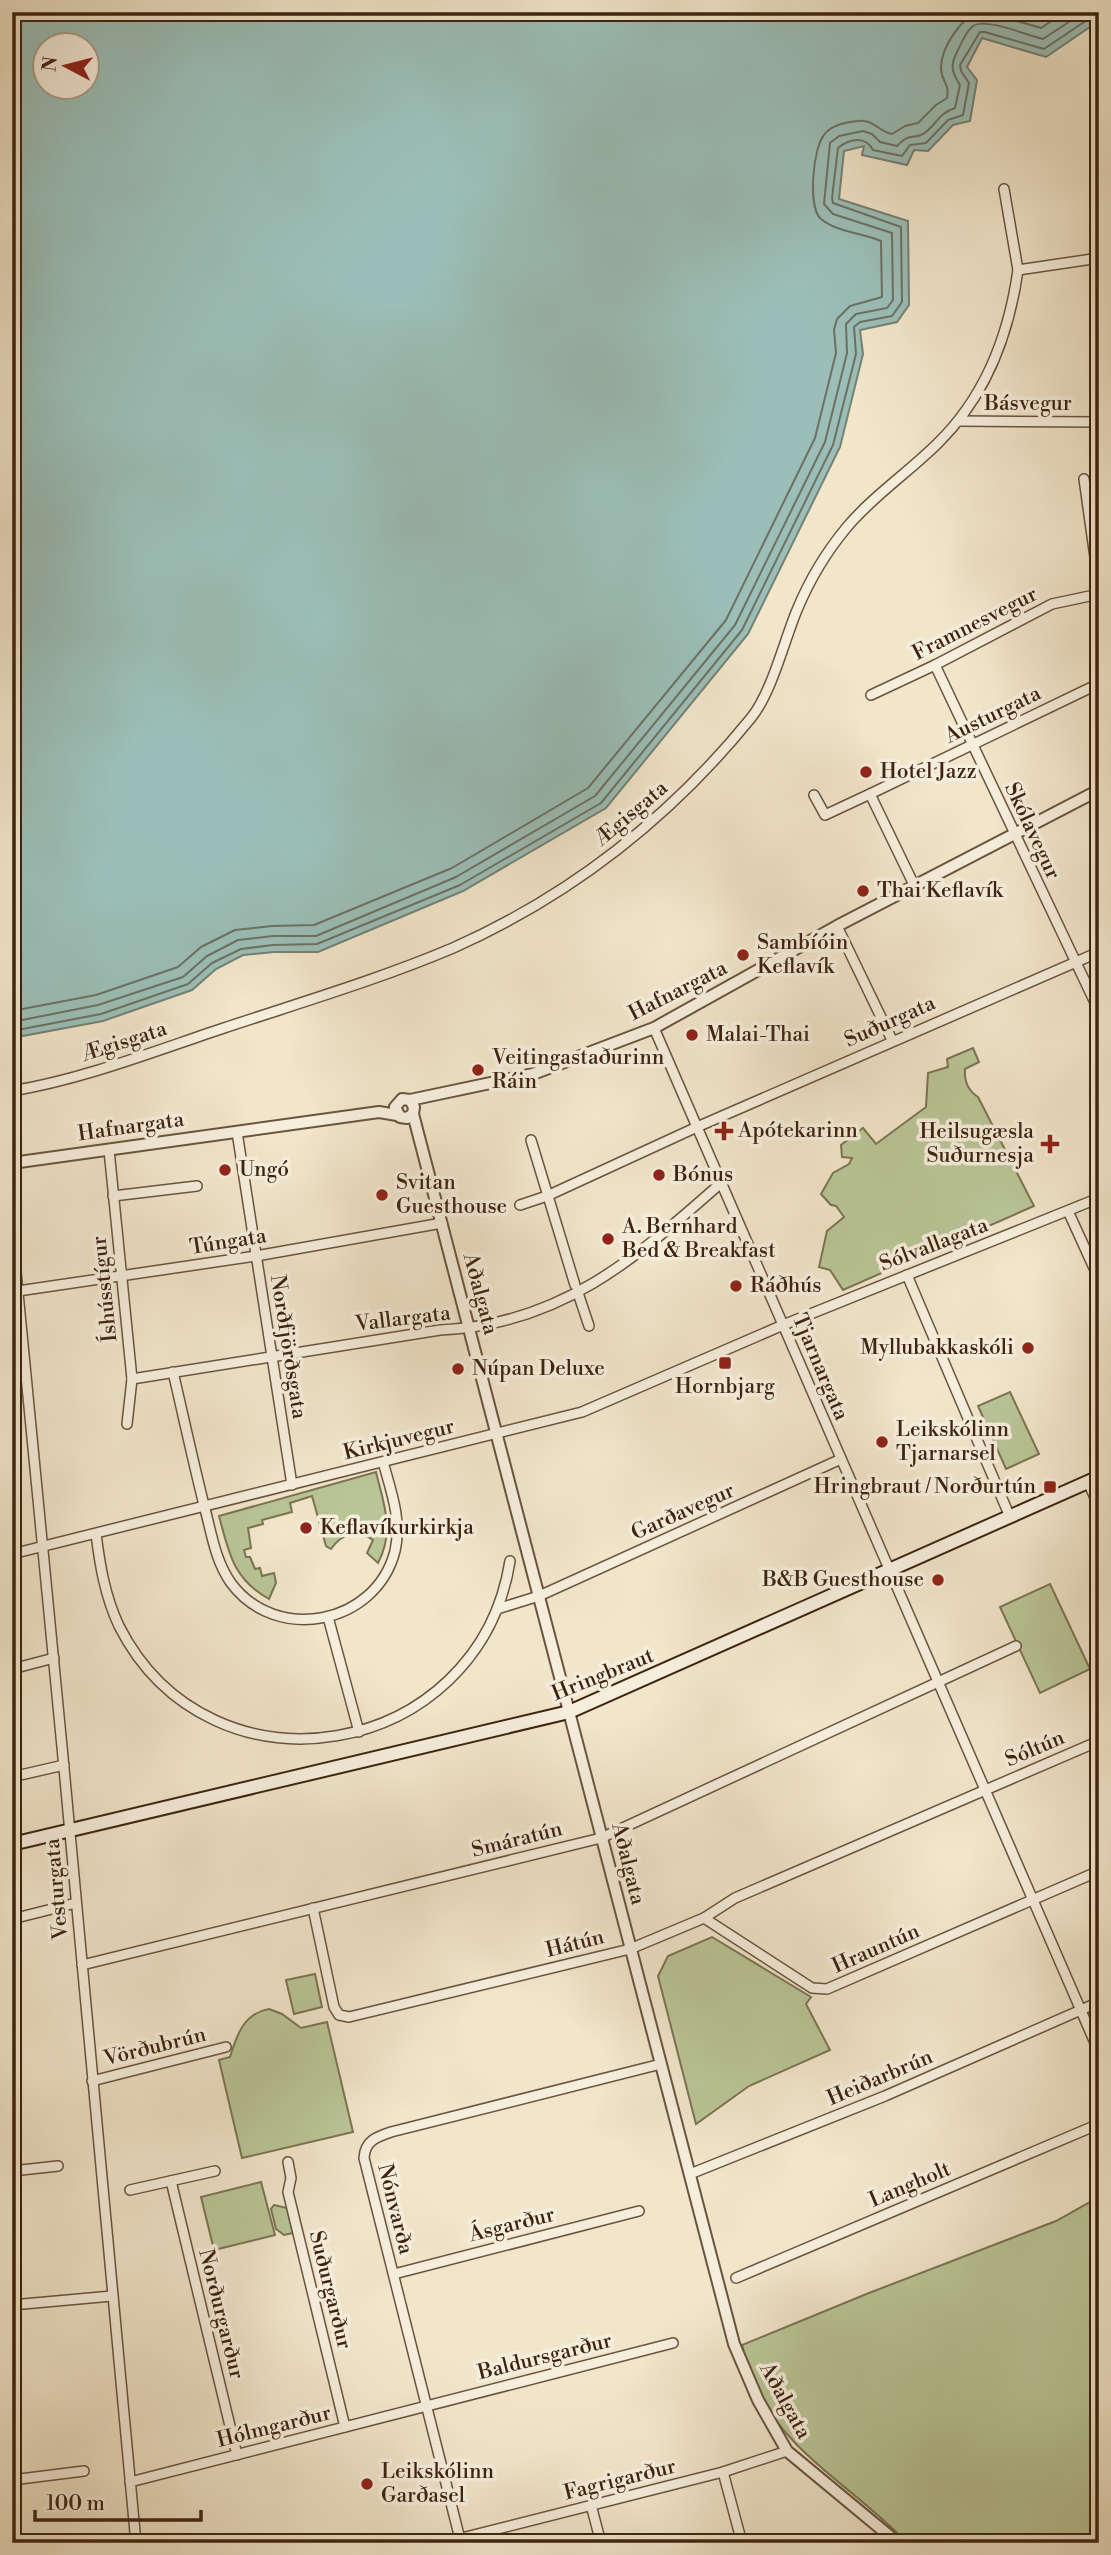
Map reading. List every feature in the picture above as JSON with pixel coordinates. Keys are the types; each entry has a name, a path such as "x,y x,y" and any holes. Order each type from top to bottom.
{"main road":[{"name":"Hringbraut","path":"12,1844 569,1712 1094,1479"}],"street":[{"name":"Ægisgata","path":"12,1091 43,1086 309,1000 451,948 528,910 643,832 699,778 755,714 785,649 797,610 812,580 840,538 874,499 937,444 958,421 990,368 1012,313 1018,270 1004,190"},
{"path":"1018,270 1099,258"},
{"name":"Básvegur","path":"958,421 1099,422"},
{"path":"1084,479 1099,586"},
{"name":"Framnesvegur","path":"871,695 1052,604 1099,594"},
{"name":"Skólavegur","path":"935,665 1099,1011"},
{"name":"Austurgata","path":"814,795 825,815 1094,686"},
{"name":"Hafnargata","path":"12,1163 406,1110 446,1093 533,1074 654,1028 837,926 1099,790"},
{"path":"870,794 915,887"},
{"path":"837,926 892,1040"},
{"name":"Suðurgata","path":"697,1127 1099,952"},
{"name":"Tjarnargata","path":"654,1028 1099,2052"},
{"name":"Aðalgata","path":"406,1110 419,1138 442,1223 461,1306 470,1329 629,1949 734,2344 758,2400 787,2451 898,2543"},
{"path":"520,1205 547,1196 697,1127"},
{"name":"Norðfjörðsgata","path":"237,1132 292,1485"},
{"path":"531,1140 589,1326"},
{"name":"Íshússtígur","path":"108,1150 132,1379 127,1424"},
{"name":"Vallargata","path":"132,1379 440,1330 470,1329 531,1315 619,1266 721,1183"},
{"path":"113,1196 197,1186"},
{"name":"Sólvallagata","path":"783,1325 1099,1198"},
{"path":"1068,1211 1099,1279"},
{"name":"Túngata","path":"18,1291 256,1256 442,1223"},
{"name":"Vesturgata","path":"12,1231 44,1546 136,2543"},
{"path":"907,1275 1010,1517"},
{"name":"Kirkjuvegur","path":"12,1554 582,1412 783,1325"},
{"path":"173,1372 219,1562 231,1583 259,1608 281,1617 304,1620 328,1618 365,1599 379,1584 390,1564 397,1541 397,1518 383,1462"},
{"name":"Garðavegur","path":"497,1609 539,1596 841,1459"},
{"path":"1094,1479 1099,1507"},
{"path":"96,1534 106,1593 120,1626 151,1671 178,1696 208,1716 260,1735 302,1740 359,1732 394,1719 441,1688 478,1646 497,1609 510,1561"},
{"path":"328,1618 359,1732"},
{"path":"938,1682 1016,1646"},
{"path":"12,1669 54,1658"},
{"name":"Smáratún","path":"82,1965 601,1838 938,1682"},
{"name":"Sóltún","path":"985,1790 1099,1741"},
{"path":"12,1777 64,1765"},
{"name":"Hátún","path":"313,1908 334,2007 339,2015 346,2017 629,1949 704,1919 734,1898 985,1790"},
{"name":"Hrauntún","path":"704,1919 812,1988 827,1989 1099,1871"},
{"path":"12,1919 76,1903"},
{"name":"Heiðarbrún","path":"690,2174 885,2096 1099,2002"},
{"name":"Vörðubrún","path":"92,2081 226,2047"},
{"name":"Nónvarða","path":"461,2540 365,2158 366,2148 372,2140 391,2132 661,2064"},
{"name":"Langholt","path":"736,2278 1099,2124"},
{"name":"Suðurgarður","path":"288,2162 291,2178 288,2192 345,2427"},
{"path":"12,2171 58,2166"},
{"path":"130,2190 215,2171"},
{"name":"Norðurgarður","path":"171,2181 237,2455"},
{"name":"Ásgarður","path":"394,2274 639,2211"},
{"path":"12,2305 112,2296"},
{"name":"Baldursgarður","path":"427,2406 673,2343"},
{"name":"Hólmgarður","path":"130,2482 427,2406"},
{"name":"Fagrigarður","path":"442,2543 723,2472 787,2451"},
{"path":"12,2480 84,2471"},
{"path":"723,2472 742,2543"},
{"path":"591,2505 601,2543"}],"green space":[{"path":"973,1048 979,1062 965,1069 966,1082 978,1097 1034,1206 843,1290 830,1270 819,1267 827,1231 844,1217 836,1206 831,1205 821,1194 833,1173 849,1164 852,1158 842,1157 841,1145 863,1128 876,1144 926,1107 928,1073 948,1067 947,1059"},
{"path":"1010,1392 1039,1454 1006,1469 978,1406"},
{"path":"376,1472 385,1507 387,1529 378,1563 367,1553 373,1540 362,1535 350,1534 340,1539 331,1549 326,1546 312,1496 290,1503 292,1512 262,1520 263,1524 248,1528 251,1548 244,1550 246,1557 250,1557 255,1569 260,1568 262,1576 274,1573 276,1583 269,1599 247,1583 234,1564 219,1516"},
{"path":"1050,1584 1090,1669 1040,1693 1000,1607"},
{"path":"712,1937 811,1997 806,2004 830,2050 749,2086 696,2124 658,1976 668,1956"},
{"path":"315,1974 322,2007 294,2014 286,1980"},
{"path":"269,2009 282,2014 301,2028 327,2022 353,2132 242,2158 219,2060 230,2057 239,2033 247,2021"},
{"path":"261,2182 275,2235 214,2250 201,2197"},
{"path":"1099,2197 1099,2543 907,2543 785,2432 755,2386 742,2345 1056,2221"},
{"path":"274,2205 287,2208 293,2233 284,2235 276,2229 271,2209"}],"water":[{"path":"12,12 1099,12 1099,27 1090,27 1046,57 982,38 967,67 977,80 970,121 953,125 928,151 914,150 907,165 862,155 864,146 844,151 839,199 908,221 909,305 897,322 860,330 863,354 840,447 748,634 606,808 463,891 318,952 243,955 216,969 192,990 103,1021 12,1038"}],"place":[{"name":"Hotel Jazz","path":"866,772"},
{"name":"Thai Keflavík","path":"863,891"},
{"name":"Sambíóin Keflavík","path":"743,955"},
{"name":"Malai-Thai","path":"692,1035"},
{"name":"Veitingastaðurinn Ráin","path":"478,1070"},
{"name":"Apótekarinn","path":"724,1131"},
{"name":"Heilsugæsla Suðurnesja","path":"1050,1144"},
{"name":"Ungó","path":"225,1170"},
{"name":"Bónus","path":"659,1175"},
{"name":"Svitan Guesthouse","path":"382,1195"},
{"name":"A. Bernhard Bed & Breakfast","path":"608,1239"},
{"name":"Ráðhús","path":"736,1286"},
{"name":"Myllubakkaskóli","path":"1028,1348"},
{"name":"Hornbjarg","path":"725,1363"},
{"name":"Núpan Deluxe","path":"458,1369"},
{"name":"Leikskólinn Tjarnarsel","path":"882,1442"},
{"name":"Hringbraut / Norðurtún","path":"1050,1487"},
{"name":"Keflavíkurkirkja","path":"306,1528"},
{"name":"B&B Guesthouse","path":"938,1580"},
{"name":"Leikskólinn Garðasel","path":"367,2484"}]}
